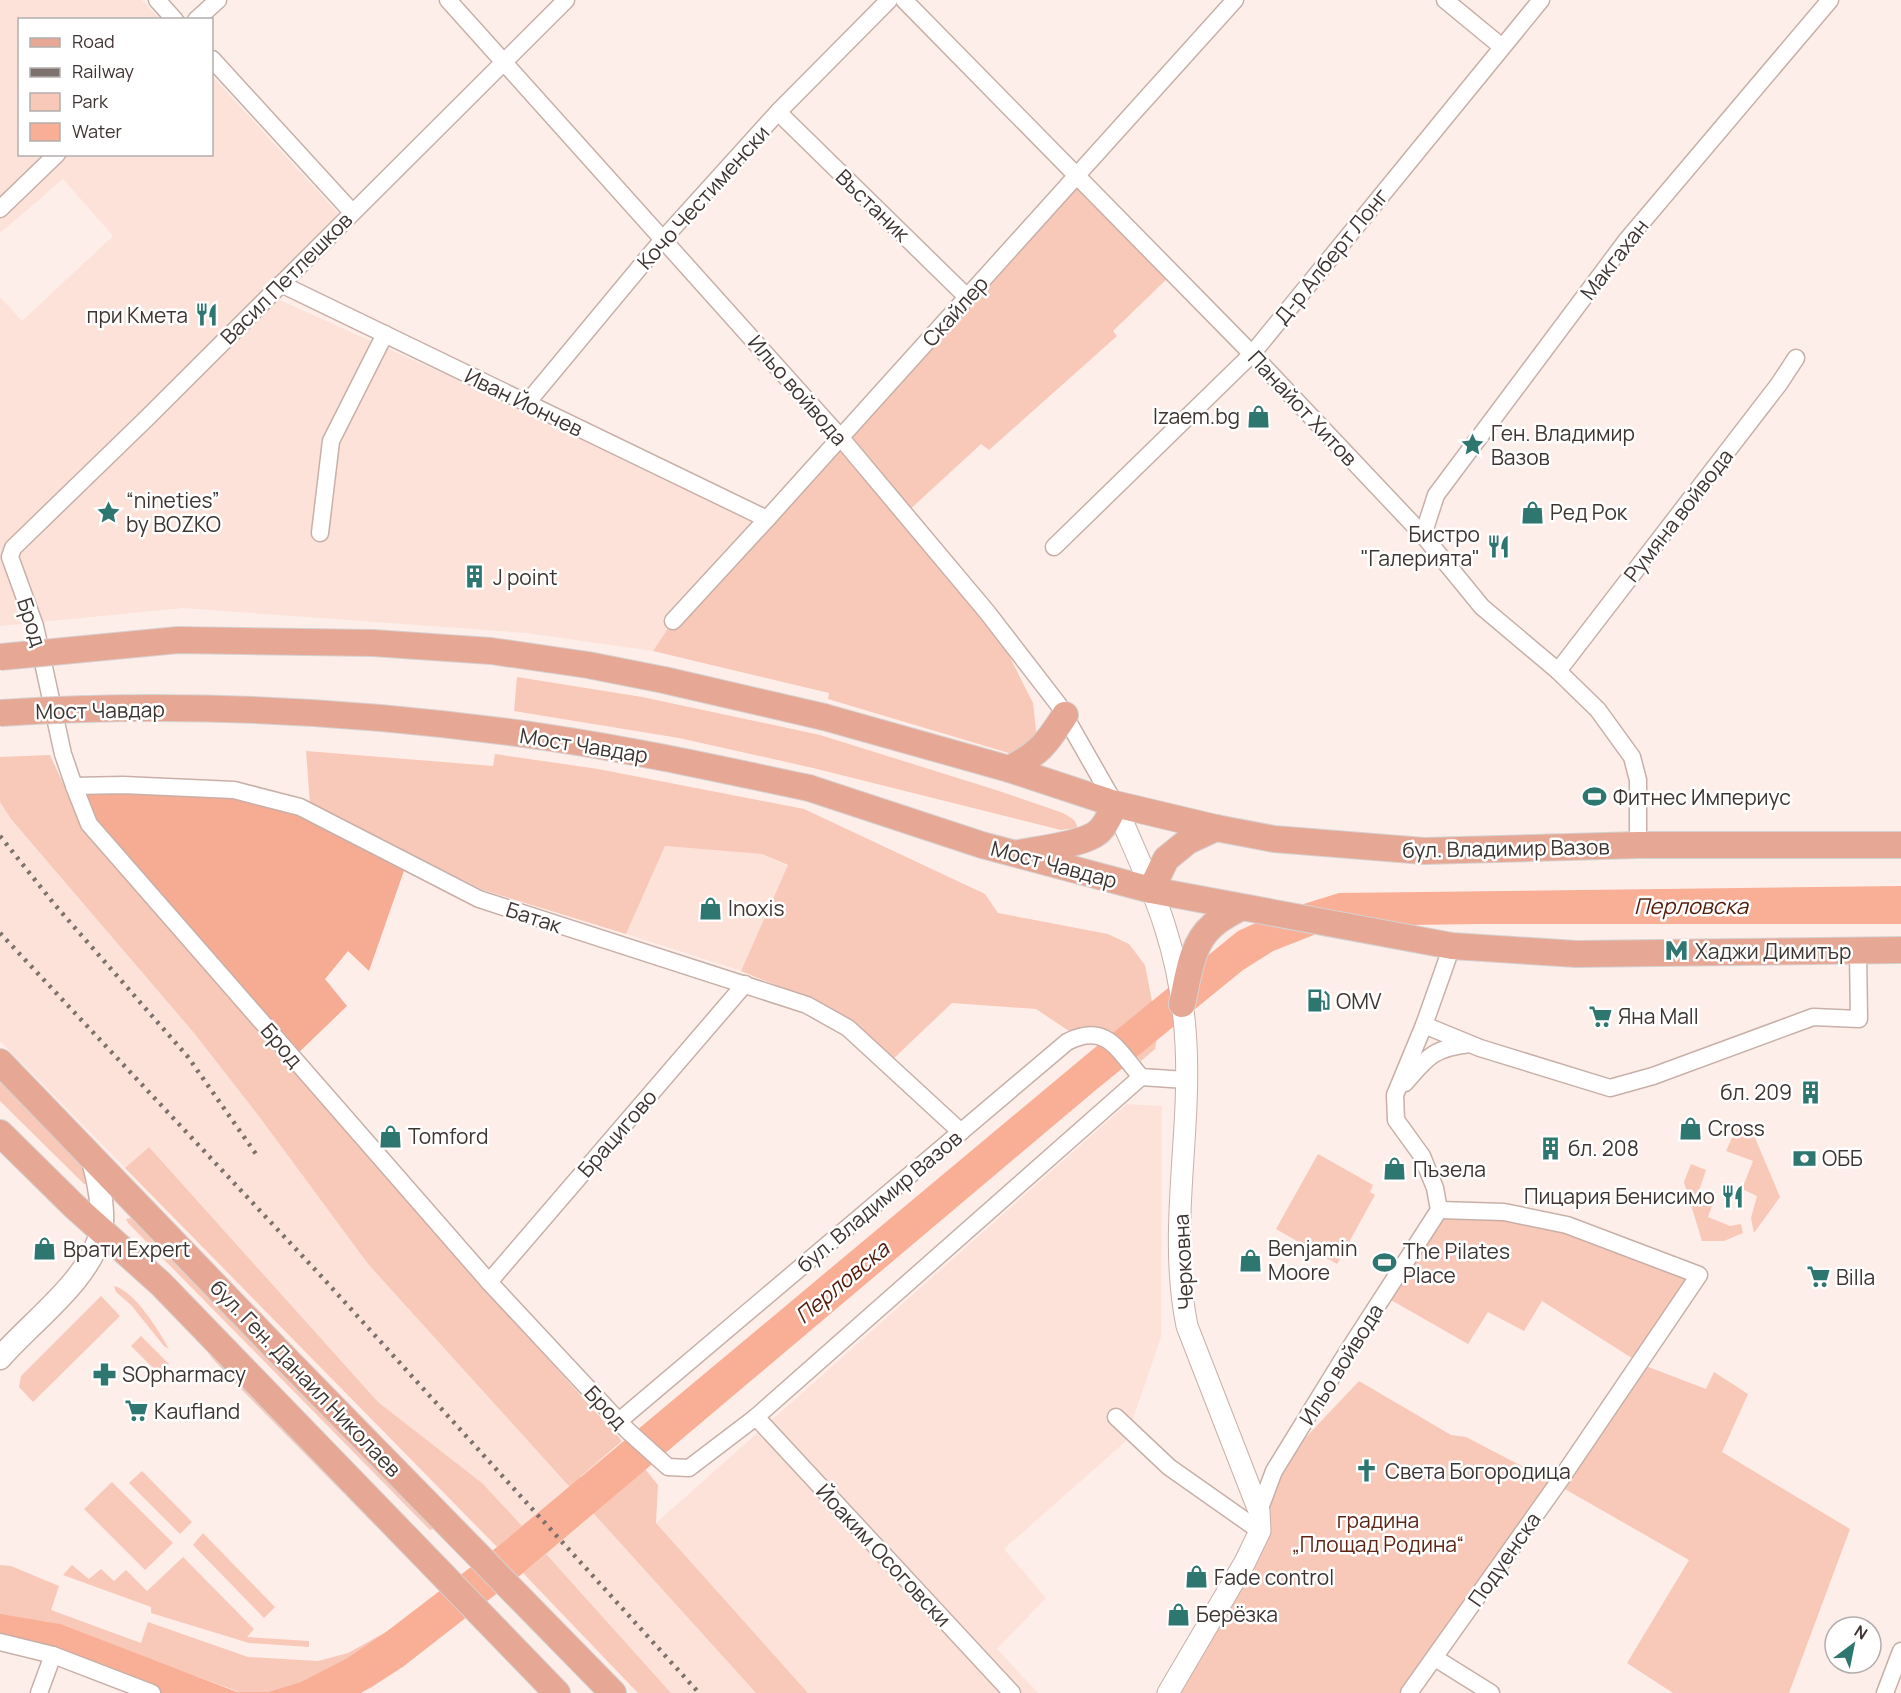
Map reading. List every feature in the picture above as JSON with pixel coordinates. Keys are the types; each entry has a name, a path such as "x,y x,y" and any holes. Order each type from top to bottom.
{"main road":[{"path":"0,657 178,640 373,643 491,651 588,665 664,680 824,717 1009,769 1115,804 1104,826 1095,835 1013,854"},
{"name":"Мост Чавдар","path":"0,713 97,708 274,710 347,714 552,738 809,788 1013,854 1151,891"},
{"path":"1009,769 1030,758 1049,739 1065,715"},
{"name":"бул. Владимир Вазов","path":"1115,804 1274,839 1393,850 1638,845 1901,845"},
{"path":"1216,828 1188,841 1167,860 1151,891 1452,946 1576,954 1901,950"},
{"path":"1182,1004 1191,960 1197,946 1210,927 1240,908"},
{"name":"бул. Ген. Данаил Николаев","path":"0,1062 285,1358 613,1693"},
{"name":"бул. Ген. Данаил Николаев","path":"0,1132 101,1231 161,1284 557,1693"},
{"path":"0,1358 85,1269 101,1231 98,1178 92,1158"}],"street":[{"path":"158,0 173,18"},
{"path":"198,18 218,0"},
{"name":"Ильо войвода","path":"448,0 664,238 841,438 987,612 1065,715 1115,804"},
{"name":"Васил Петлешков","path":"10,558 13,548 566,0"},
{"name":"Кочо Честименски","path":"527,403 664,238 778,112 889,0"},
{"name":"Панайот Хитов","path":"904,0 1252,354 1422,535 1482,607 1558,671 1598,710 1632,757 1638,780 1638,845"},
{"name":"Скайлер","path":"673,621 768,519 1235,0"},
{"path":"1445,0 1502,48"},
{"name":"Д-р Алберт Лонг","path":"1054,547 1252,354 1541,0"},
{"name":"Макгахан","path":"1422,535 1436,495 1626,241 1830,0"},
{"path":"213,60 352,212"},
{"name":"Въстаник","path":"778,112 967,297"},
{"path":"0,209 55,156"},
{"name":"Иван Йончев","path":"281,284 768,519"},
{"path":"320,533 331,441 385,334"},
{"name":"Румяна войвода","path":"1558,671 1779,384 1796,358"},
{"name":"Брод","path":"10,558 35,626 63,754 89,825 489,1282 623,1425 664,1465 689,1468 756,1417"},
{"name":"Батак","path":"74,786 123,785 234,790 300,807 479,899 807,1005 848,1028 962,1132"},
{"name":"Черковна","path":"1115,804 1165,927 1182,1004 1186,1045 1186,1080 1180,1217 1182,1301 1187,1326 1260,1521"},
{"path":"1439,1210 1434,1188 1422,1156 1396,1120 1395,1095 1424,1025 1452,946"},
{"path":"1424,1025 1470,1044 1610,1088 1653,1076 1813,1017 1859,1019 1858,951"},
{"name":"Брацигово","path":"489,1282 746,984"},
{"name":"бул. Владимир Вазов","path":"623,1425 1067,1042 1081,1034 1097,1034 1111,1042 1142,1077"},
{"path":"1395,1095 1432,1054 1449,1046 1470,1044"},
{"path":"756,1417 1142,1077 1186,1080"},
{"name":"Ильо войвода","path":"1260,1521 1274,1471 1439,1210"},
{"name":"Подуенска","path":"1409,1693 1558,1483 1699,1275 1568,1225 1504,1212 1439,1210"},
{"name":"Йоаким Осоговски","path":"756,1417 1012,1693"},
{"path":"1116,1417 1169,1467 1260,1521 1245,1562 1168,1693"},
{"path":"0,1642 52,1655 152,1693"},
{"path":"1885,1693 1901,1651"},
{"path":"39,1693 52,1655"},
{"path":"1435,1658 1491,1693"}],"shaded area":[{"path":"0,0 142,0 159,18 18,18 18,156 213,156 213,77 339,214 262,292 767,519 673,621 653,651 526,633 183,608 0,626 0,297 22,321 113,236 63,179 0,233"},
{"path":"74,786 234,790 300,807 407,862 369,971 348,951 325,979 347,1006 293,1058 89,824"},
{"path":"0,802 11,819 194,1033 368,1264 756,1693 671,1693 482,1483 378,1402 149,1147 125,1168 0,1041"},
{"path":"665,846 762,854 788,866 741,971 626,934"},
{"path":"1127,1104 1162,1106 1161,1337 1125,1442 1004,1549 1046,1598 997,1649 1038,1693 808,1693 656,1523"}],"green space":[{"path":"1076,176 1173,273 1113,331 1117,336 989,450 981,444 905,514 987,612 1033,703 1037,739 1012,754 828,699 829,693 653,651 673,621"},
{"path":"517,677 642,697 820,735 1063,813 1074,820 1077,828 1061,830 813,768 679,738 514,711"},
{"path":"306,751 493,766 495,754 598,769 804,809 985,894 998,913 1108,934 1129,944 1145,965 1158,1033 1155,1049 1141,1061 1125,1043 1102,1029 1092,1027 1069,1031 1036,1009 952,1003 892,1060 812,1000 741,971 788,865 762,854 665,846 626,934 483,890 310,804"},
{"path":"50,755 85,831 483,1287 622,1441 580,1477 604,1504 645,1469 658,1485 656,1523 808,1693 756,1693 368,1264 194,1033 11,819 0,802 0,757"},
{"path":"0,1078 83,1167 86,1184 0,1101"},
{"path":"1739,1122 1750,1126 1780,1197 1754,1233 1751,1218 1757,1196 1742,1189 1753,1161 1726,1151"},
{"path":"149,1147 378,1402 482,1483 522,1526 497,1547 125,1168"},
{"path":"1318,1154 1373,1185 1370,1192 1375,1195 1337,1264 1276,1229"},
{"path":"1691,1164 1706,1170 1699,1191 1715,1197 1708,1217 1730,1226 1741,1224 1743,1233 1724,1241 1702,1241 1684,1182"},
{"path":"1439,1210 1504,1212 1699,1275 1638,1363 1706,1389 1714,1372 1748,1394 1722,1452 1850,1529 1789,1693 1673,1693 1627,1663 1689,1560 1556,1484 1635,1360 1542,1301 1524,1331 1488,1312 1468,1344 1384,1296"},
{"path":"131,1218 433,1524 433,1529 430,1530 128,1223 126,1219"},
{"path":"114,1286 122,1289 138,1303 153,1322 169,1349 164,1346 131,1305 116,1292"},
{"path":"101,1296 120,1316 33,1402 19,1387 21,1376"},
{"path":"141,1336 169,1364 159,1374 131,1346"},
{"path":"201,1341 447,1596 237,1385 211,1357"},
{"name":"градина „Площад Родина“","path":"1359,1381 1451,1435 1466,1437 1556,1484 1409,1693 1169,1693 1245,1562 1274,1471"},
{"path":"142,1471 192,1522 180,1534 129,1483"},
{"path":"112,1482 173,1543 145,1570 84,1509"},
{"path":"203,1533 275,1607 264,1618 193,1545"},
{"path":"546,1554 671,1693 638,1693 523,1573"},
{"path":"183,1557 254,1629 247,1637 309,1641 309,1647 249,1643 151,1613 151,1607 63,1575 72,1565 89,1579 101,1569 114,1581 126,1570 147,1591"},
{"path":"0,1565 11,1566 59,1586 51,1610 141,1643 148,1622 248,1657 318,1661 348,1653 386,1632 404,1666 371,1688 358,1693 242,1693 48,1622 0,1616"}],"water":[{"name":"Перловска","path":"1901,886 1901,924 1337,926 1273,951 1243,970 1097,1089 523,1573 404,1666 361,1693 157,1693 0,1645 0,1614 60,1624 237,1692 269,1692 301,1682 346,1659 386,1632 497,1547 1086,1055 1238,931 1284,910 1339,893"}],"railway":[{"path":"0,836 55,905 188,1057 256,1154"},
{"path":"0,933 322,1277 699,1693"}],"place":[{"name":"при Кмета","path":"206,315"},
{"name":"Izaem.bg","path":"1258,416"},
{"name":"Ген. Владимир Вазов","path":"1473,445"},
{"name":"“nineties” by BOZKO","path":"108,512"},
{"name":"Ред Рок","path":"1532,512"},
{"name":"Бистро \"Галерията\"","path":"1498,546"},
{"name":"J point","path":"475,577"},
{"name":"Фитнес Империус","path":"1595,797"},
{"name":"Inoxis","path":"710,908"},
{"name":"Хаджи Димитър","path":"1677,951"},
{"name":"OMV","path":"1318,1001"},
{"name":"Яна Mall","path":"1600,1016"},
{"name":"бл. 209","path":"1810,1092"},
{"name":"Cross","path":"1690,1128"},
{"name":"Tomford","path":"390,1136"},
{"name":"бл. 208","path":"1550,1148"},
{"name":"ОББ","path":"1804,1158"},
{"name":"Пъзела","path":"1395,1169"},
{"name":"Пицария Бенисимо","path":"1733,1196"},
{"name":"Врати Expert","path":"45,1249"},
{"name":"Benjamin Moore","path":"1250,1260"},
{"name":"The Pilates Place","path":"1385,1263"},
{"name":"Billa","path":"1818,1277"},
{"name":"SOpharmacy","path":"104,1374"},
{"name":"Kaufland","path":"136,1411"},
{"name":"Света Богородица","path":"1367,1471"},
{"name":"Fade control","path":"1196,1577"},
{"name":"Берёзка","path":"1178,1614"}]}
